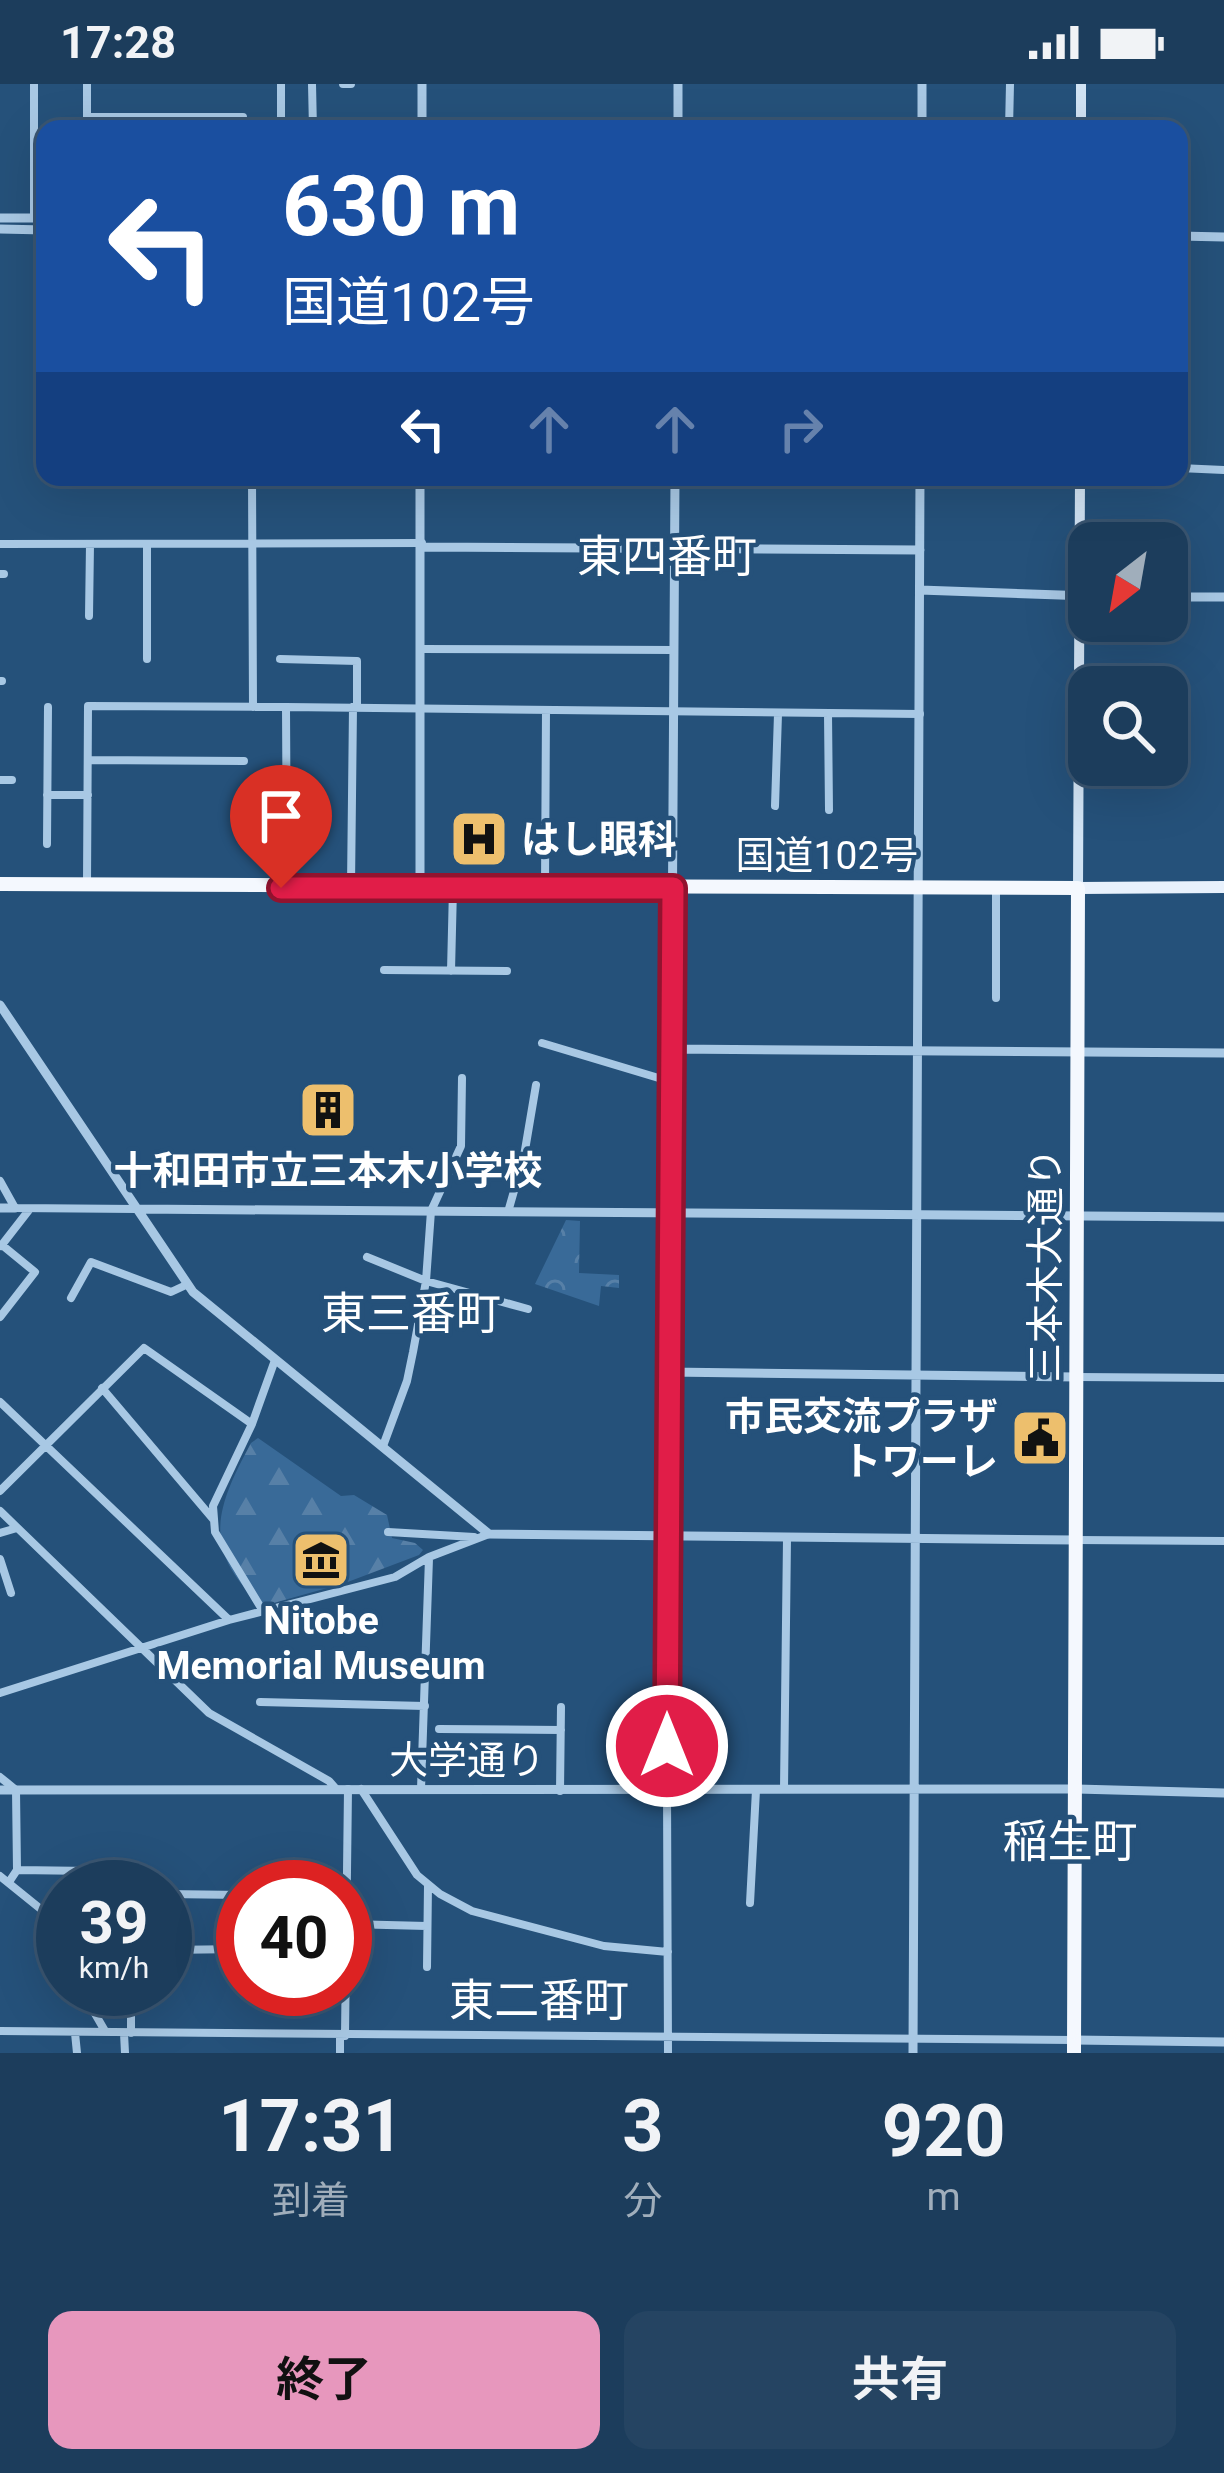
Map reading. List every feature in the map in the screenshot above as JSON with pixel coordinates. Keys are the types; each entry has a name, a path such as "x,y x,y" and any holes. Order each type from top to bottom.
{"highway":[{"name":"国道102号","path":"0,884 1078,888"},
{"name":"三本木大通り","path":"1074,2046 1078,888"}],"main road":[{"path":"1081,84 1081,120"},
{"name":"三本木大通り","path":"1079,486 1081,522"},
{"name":"三本木大通り","path":"1078,888 1083,642"},
{"path":"1078,888 1224,887"}],"street":[{"path":"34,84 36,129"},
{"path":"87,84 87,120"},
{"path":"281,84 281,120"},
{"path":"312,84 313,120"},
{"path":"422,84 422,120"},
{"path":"678,84 678,120"},
{"path":"922,84 922,120"},
{"path":"1009,120 1010,84"},
{"path":"87,116 243,117"},
{"path":"0,218 36,218"},
{"path":"0,230 36,230"},
{"path":"1188,236 1224,237"},
{"path":"1188,469 1224,470"},
{"path":"253,486 253,707"},
{"path":"420,486 420,888"},
{"path":"668,2053 675,486"},
{"path":"913,2053 920,486"},
{"path":"0,544 920,550"},
{"path":"89,616 90,544"},
{"path":"147,544 147,659"},
{"path":"920,590 1068,595"},
{"path":"1188,596 1224,597"},
{"path":"421,649 674,650"},
{"path":"280,659 357,661 351,888"},
{"path":"87,885 88,706 920,714"},
{"path":"47,844 48,707"},
{"path":"286,707 287,888"},
{"path":"545,889 546,710"},
{"path":"829,714 829,810"},
{"path":"775,806 778,715"},
{"path":"88,760 244,761"},
{"path":"0,780 12,780"},
{"path":"47,795 88,795"},
{"path":"451,971 453,888"},
{"path":"996,888 996,998"},
{"path":"384,970 507,971"},
{"path":"0,1005 186,1285 485,1536"},
{"path":"542,1043 672,1082"},
{"path":"672,1049 1224,1053"},
{"path":"383,1446 407,1381 426,1281 430,1211 461,1146 462,1078"},
{"path":"508,1212 536,1085"},
{"path":"0,1181 15,1208"},
{"path":"0,1208 1224,1217"},
{"path":"0,1317 35,1272 1,1246 29,1209"},
{"path":"367,1258 426,1281 528,1309"},
{"path":"71,1298 91,1262 171,1292 186,1285"},
{"path":"0,1491 143,1348 252,1424"},
{"path":"263,1611 215,1532 213,1519 219,1490 252,1424 275,1360"},
{"path":"669,1372 1224,1378"},
{"path":"102,1388 213,1519"},
{"path":"0,1402 230,1621"},
{"path":"0,1510 208,1713 342,1789 345,1860"},
{"path":"0,1532 18,1528"},
{"path":"388,1532 1224,1541"},
{"path":"0,1693 263,1611 395,1576 485,1536"},
{"path":"784,1790 787,1539"},
{"path":"421,1789 429,1557"},
{"path":"0,1559 11,1593"},
{"path":"260,1702 425,1706"},
{"path":"560,1791 561,1707"},
{"path":"439,1729 561,1730"},
{"path":"0,1777 16,1790 17,1870"},
{"path":"361,1789 428,1885 472,1911 604,1946 668,1952"},
{"name":"大学通り","path":"0,1790 1077,1789 1224,1793"},
{"path":"750,1903 755,1790"},
{"path":"36,1870 17,1870 4,1879 36,1905"},
{"path":"427,1967 428,1885"},
{"path":"372,1925 427,1926"},
{"path":"97,2016 106,2032"},
{"path":"125,2053 129,2016"},
{"path":"340,2053 343,2016"},
{"path":"0,2031 914,2040 1074,2046 1224,2042"},
{"path":"75,2032 77,2053"},
{"path":"570,2053 575,2038"}],"green space":[{"path":"566,1220 580,1221 579,1273 619,1275 619,1288 601,1286 599,1306 535,1284"},
{"path":"258,1438 341,1496 354,1495 387,1515 392,1538 415,1543 423,1550 345,1583 263,1606 230,1566 220,1528 229,1488"}],"place":[{"name":"はし眼科","path":"479,839"},
{"name":"十和田市立三本木小学校","path":"328,1110"},
{"name":"市民交流プラザ トワーレ","path":"1040,1438"},
{"name":"Nitobe Memorial Museum","path":"321,1560"}],"district":[{"name":"東四番町","path":"667,556"},
{"name":"東三番町","path":"411,1313"},
{"name":"稲生町","path":"1070,1841"},
{"name":"東二番町","path":"539,2000"}],"route":[{"path":"281,888 673,888 667,1746"}]}
